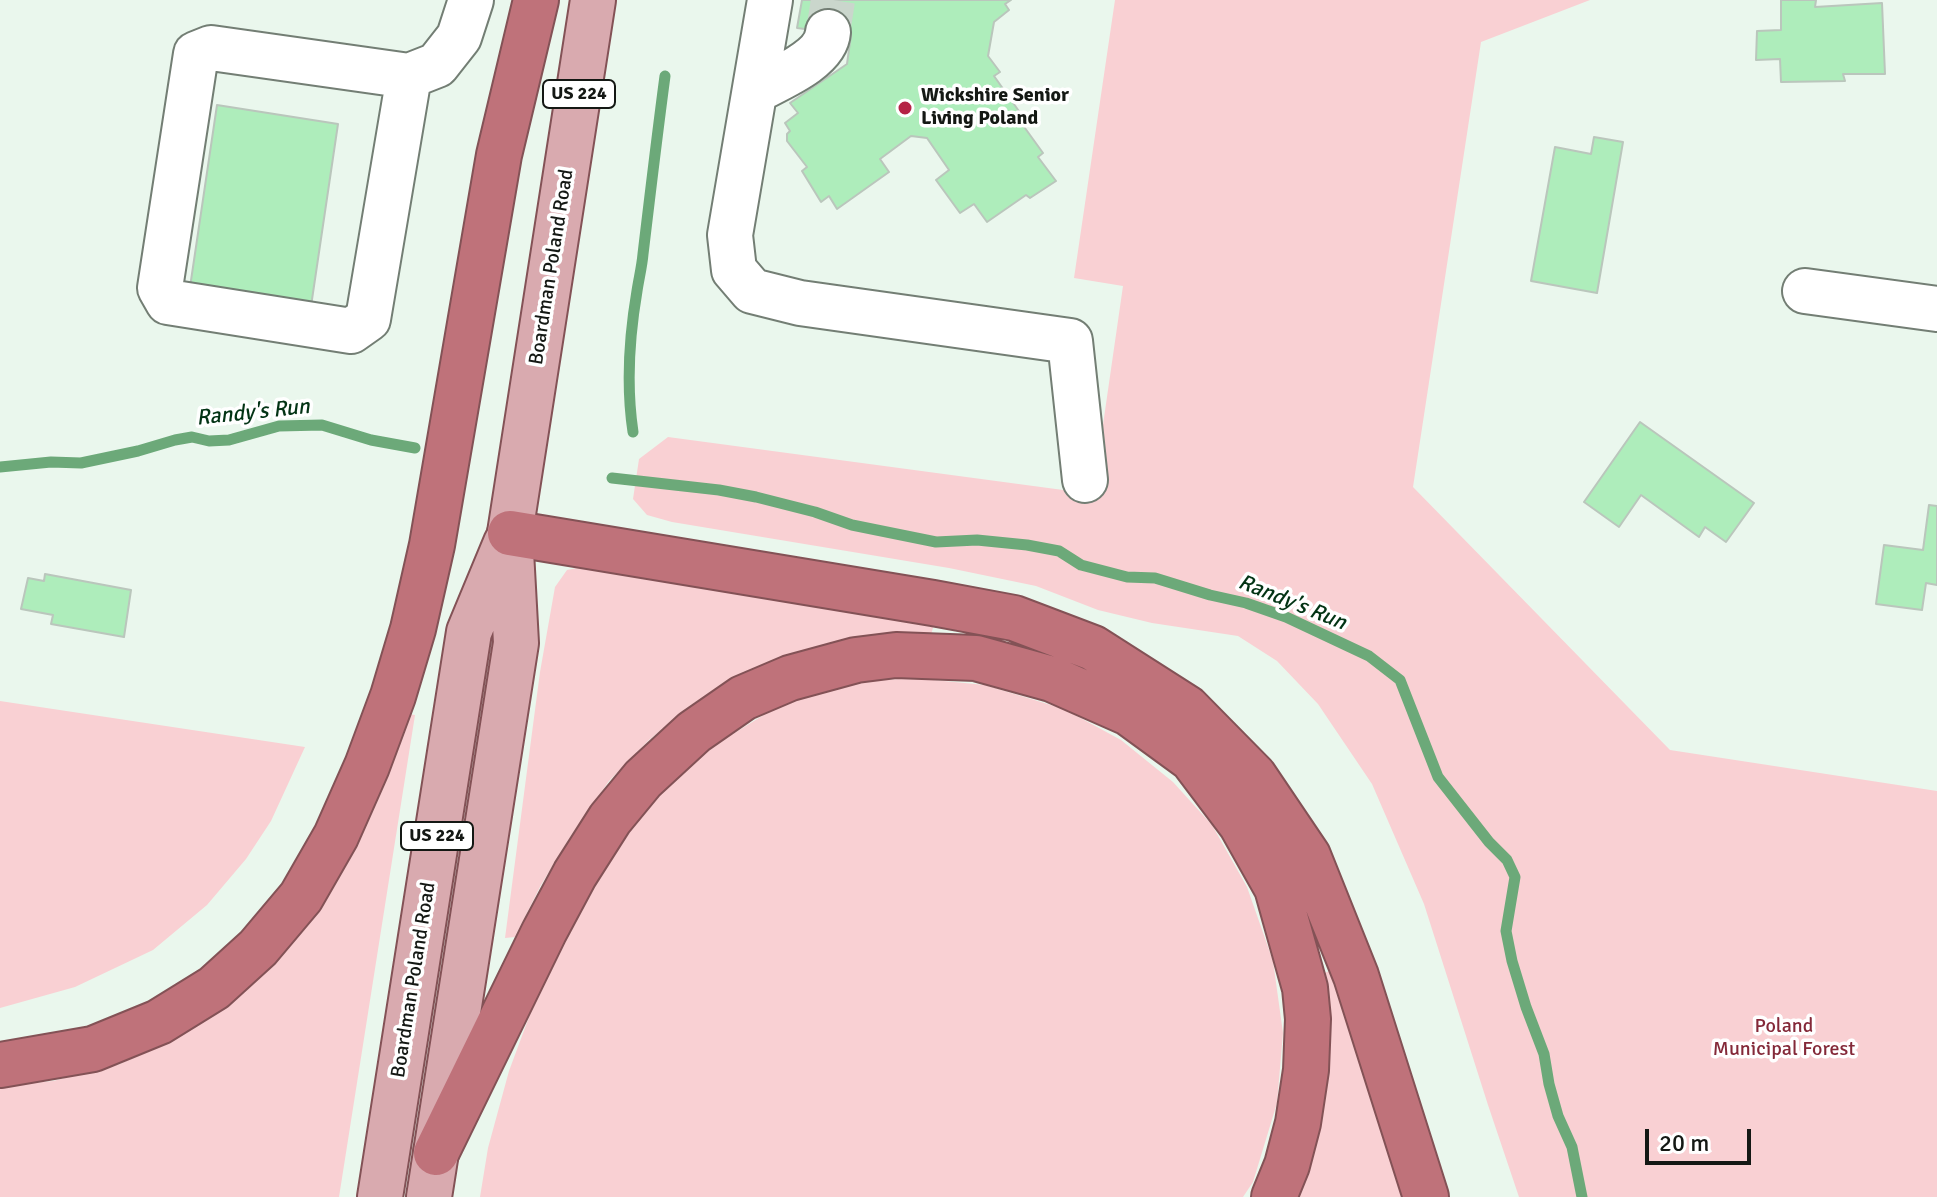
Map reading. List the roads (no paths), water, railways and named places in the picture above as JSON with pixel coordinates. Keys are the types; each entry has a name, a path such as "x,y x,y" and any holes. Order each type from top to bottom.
{"highway":[{"path":"0,1065 93,1049 159,1022 214,988 258,948 301,897 336,836 393,696 413,629 432,545 499,155 536,0"},
{"path":"510,533 1014,618 1093,648 1187,708 1254,776 1308,856 1356,976 1426,1197"},
{"path":"436,1153 575,874 610,819 643,779 694,732 743,698 790,678 856,660 896,655 976,658 1052,679 1129,713 1192,759 1241,824 1277,888 1305,988 1308,1019 1306,1070 1298,1123 1287,1165 1274,1197"}],"main road":[{"name":"Boardman Poland Road","path":"429,1197 516,643 510,533 593,0"},
{"name":"Boardman Poland Road","path":"380,1197 469,632 510,533"}],"street":[{"path":"409,76 368,319 351,331 168,302 160,288 196,54 211,48 409,76 437,65 459,37 471,0"},
{"path":"770,0 730,235 734,270 752,291 800,303 1070,341 1085,480"},
{"path":"755,91 807,63 828,40 828,32"},
{"path":"1805,291 1937,309"}],"waterway":[{"path":"633,432 630,344 665,76"},
{"name":"Randy's Run","path":"0,467 51,462 81,463 175,440 192,437 209,441 229,440 279,426 322,425 371,440 415,448"},
{"name":"Randy's Run","path":"612,478 756,497 852,525 936,542 977,540 1059,551 1081,565 1127,577 1155,578 1246,603 1286,617 1369,656 1400,680 1438,777 1507,860 1515,877 1506,931 1512,961 1544,1054 1558,1116 1572,1147 1582,1197"}],"tunnel":[{"path":"828,32 833,0"}],"place":[{"name":"Wickshire Senior Living Poland","path":"905,108"}],"park label":[{"name":"Poland Municipal Forest","path":"1784,1038"}]}
